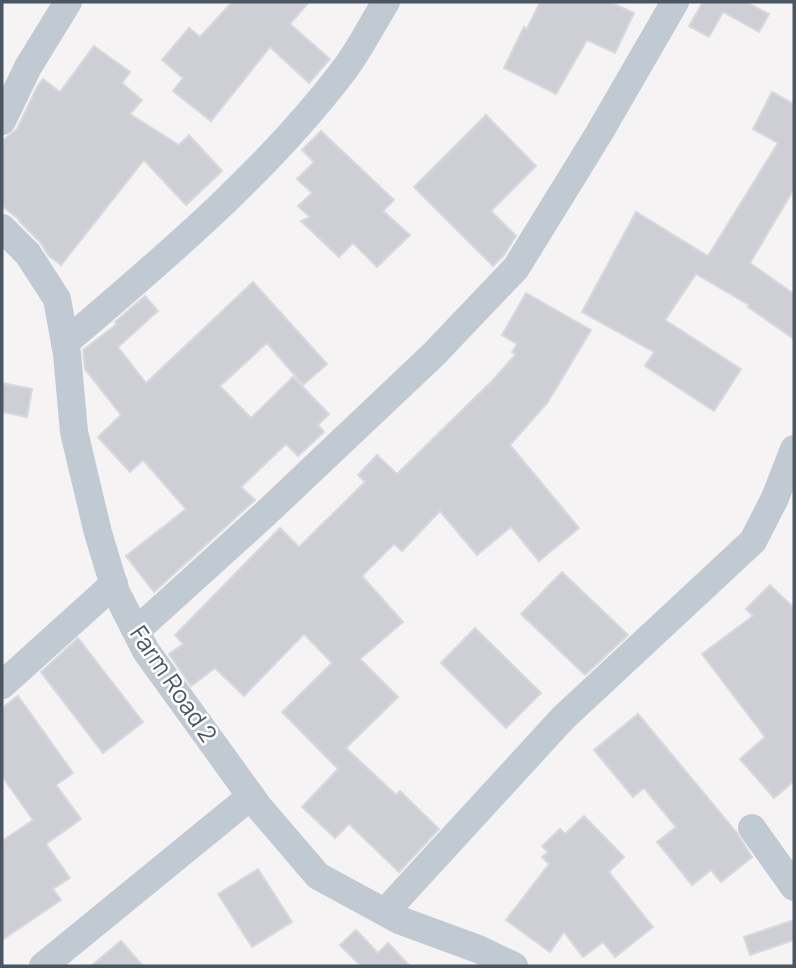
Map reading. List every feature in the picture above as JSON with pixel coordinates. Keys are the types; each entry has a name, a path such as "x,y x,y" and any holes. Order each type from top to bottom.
{"street":[{"path":"2,121 28,67 68,2"},
{"path":"65,343 158,263 275,150 345,69 386,2"},
{"path":"136,631 265,514 434,354 516,268 676,2"},
{"name":"Farm Road 2","path":"2,228 28,254 57,299 65,343 74,432 98,533 114,584 146,650 251,796 318,876 399,920 478,949 514,966"},
{"path":"385,912 563,718 753,541 775,498 794,449"},
{"path":"2,685 114,584"},
{"path":"43,966 251,796"},
{"path":"752,828 794,887"},
{"path":"454,966 478,949"}],"building":[{"path":"232,2 309,2 290,24 330,59 309,83 270,47 211,121 173,91 183,78 162,60 189,28 200,37"},
{"path":"540,2 610,2 634,13 615,53 587,40 556,94 504,68"},
{"path":"703,2 746,2 769,14 759,32 723,12 709,37 689,26"},
{"path":"94,46 130,72 122,83 142,100 130,114 179,145 189,135 222,171 186,205 144,160 61,265 49,256 20,220 2,206 2,141 17,129 43,79 60,92"},
{"path":"772,92 794,104 794,189 750,263 794,294 794,339 748,307 749,305 696,274 665,320 741,369 714,411 645,366 654,352 582,312 636,212 708,256 778,143 753,129"},
{"path":"486,115 536,166 491,211 516,236 493,266 414,187"},
{"path":"321,131 394,200 383,211 410,235 377,267 353,243 339,257 301,221 310,217 298,206 312,193 297,179 314,162 302,150"},
{"path":"253,282 327,364 303,385 267,343 220,386 251,418 293,377 329,414 318,425 324,432 298,456 286,444 241,487 255,500 154,592 126,556 186,509 143,460 130,472 98,437 121,415 85,369 83,350 117,324 115,322 145,296 158,311 118,347 146,383"},
{"path":"526,293 591,330 548,402 510,445 579,528 539,561 511,527 477,555 440,511 402,551 394,544 362,576 403,622 360,659 398,697 346,748 396,795 400,791 439,829 399,872 349,824 335,838 302,807 338,769 282,712 332,663 304,634 244,696 215,668 191,686 169,654 183,644 175,635 280,528 299,547 365,482 358,475 377,455 397,474 492,381 516,354 512,352 517,344 502,335"},
{"path":"2,383 32,389 27,417 2,412"},
{"path":"562,572 628,635 585,675 521,614"},
{"path":"770,585 794,608 794,781 774,798 740,759 765,737 702,654 753,616 746,609"},
{"path":"475,628 541,693 506,728 441,663"},
{"path":"78,638 143,722 103,753 41,672"},
{"path":"18,696 73,773 56,785 81,819 46,844 70,878 53,889 61,900 2,940 2,841 33,820 2,776 2,708"},
{"path":"638,714 737,833 752,857 721,882 711,870 692,885 657,842 676,827 644,788 633,797 594,750"},
{"path":"584,816 624,857 609,872 653,927 615,957 603,942 583,957 564,932 550,952 506,920 549,864 542,857 548,852 542,846 560,829 565,834"},
{"path":"258,869 292,922 252,947 218,894"},
{"path":"794,920 794,940 750,955 744,937"},
{"path":"356,930 378,953 388,943 410,966 361,966 340,945"},
{"path":"121,941 143,966 91,966"}]}
